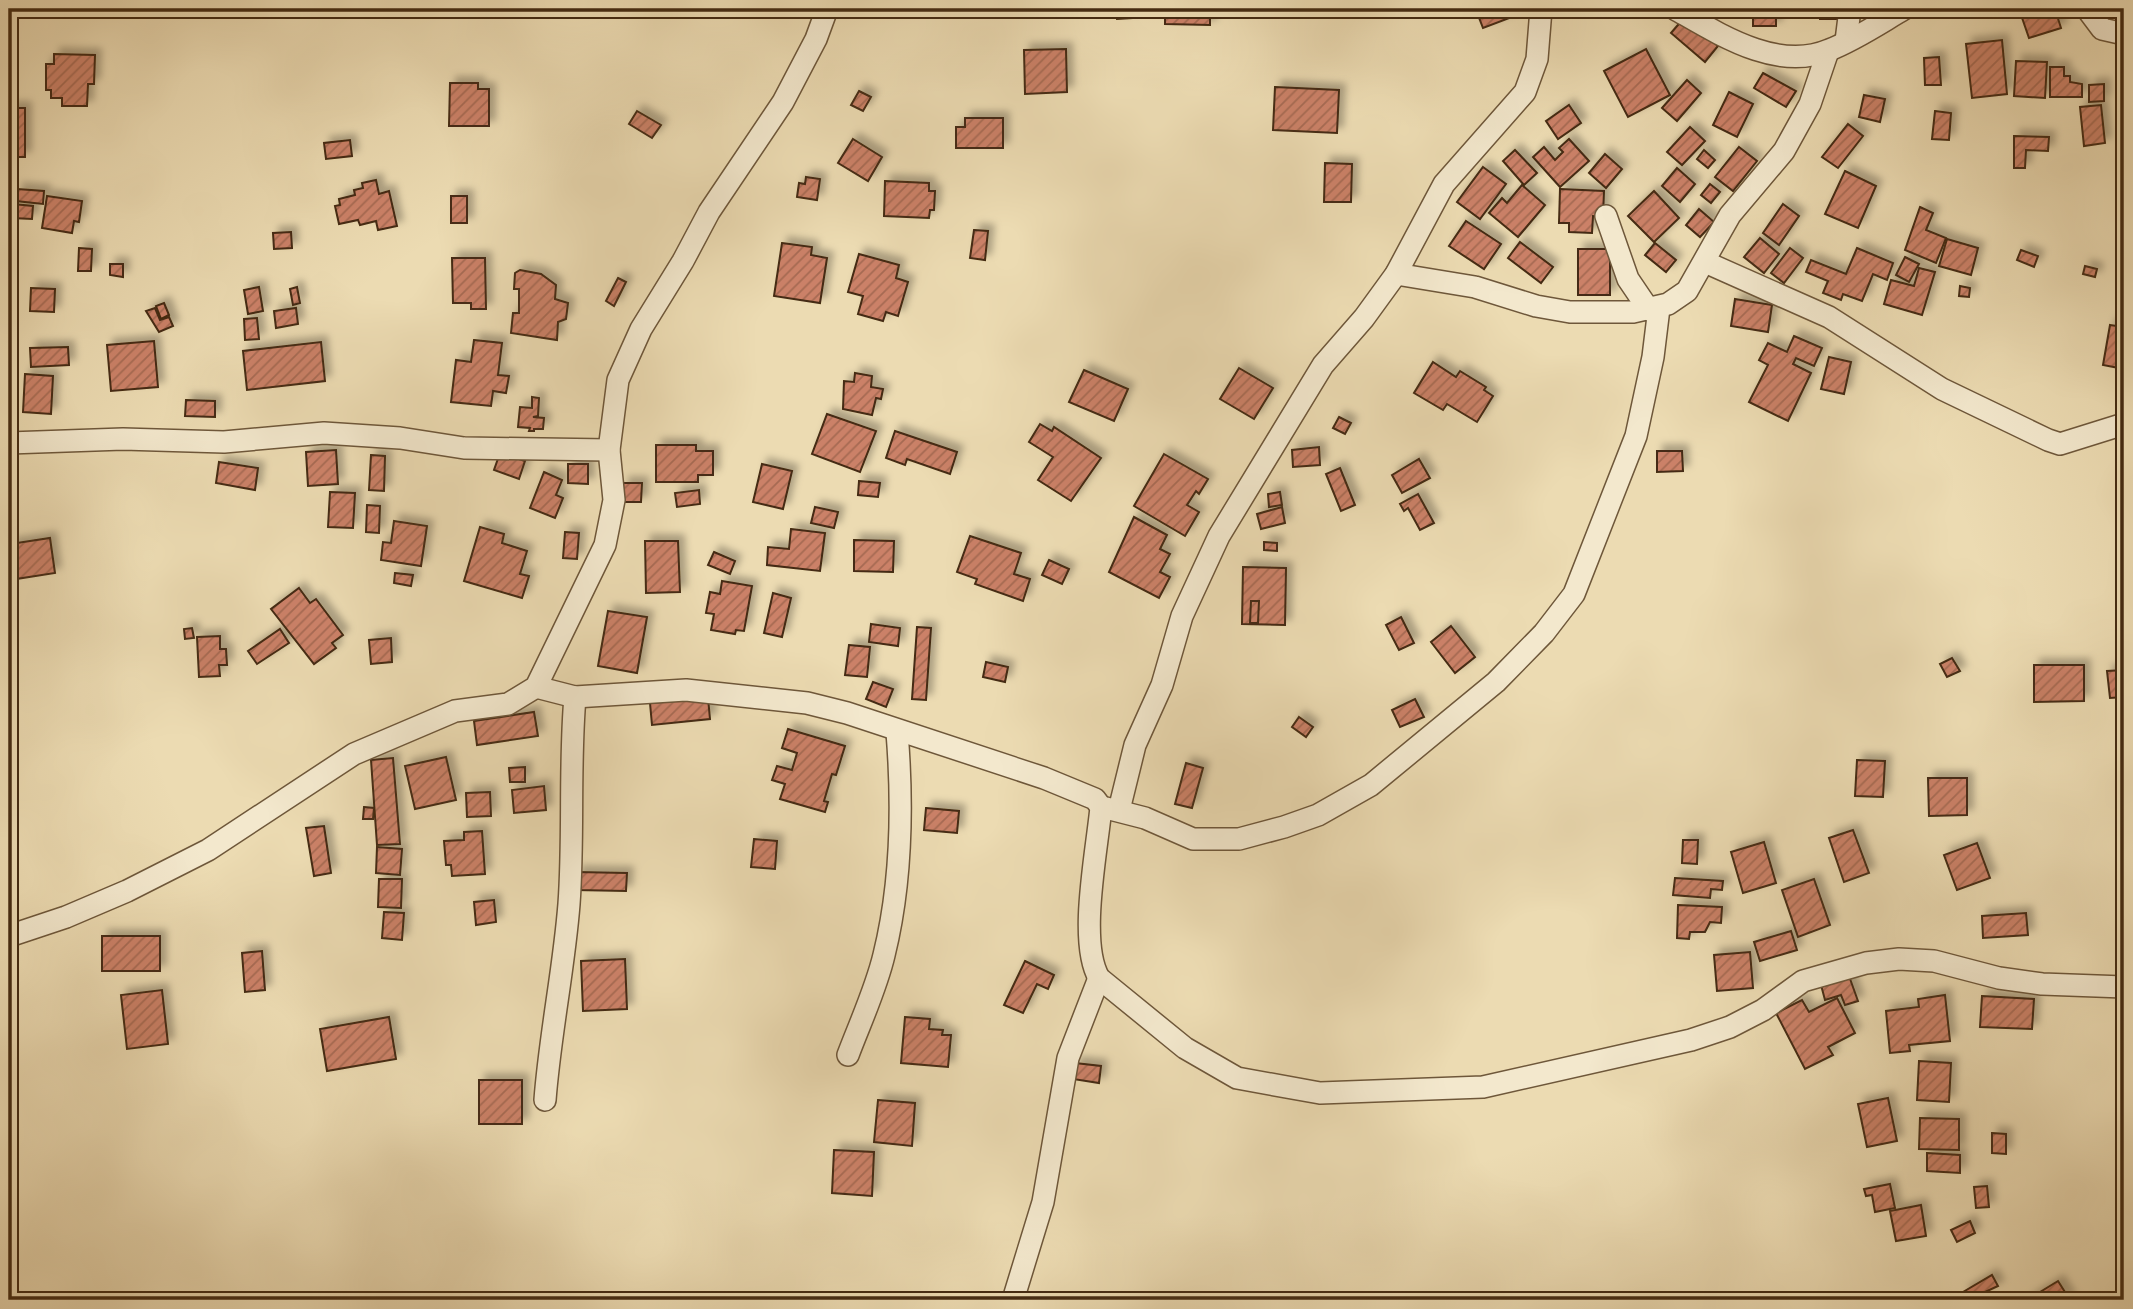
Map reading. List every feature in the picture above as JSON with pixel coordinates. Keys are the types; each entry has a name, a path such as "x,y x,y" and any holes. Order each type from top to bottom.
{"street":[{"path":"9,936 90,907 208,850 354,754 456,711 508,704 536,687 605,545 614,500 609,450 618,380 641,329 683,261 709,212 783,102 816,39 827,9"},
{"path":"1541,9 1537,59 1524,92 1444,184 1396,274 1364,318 1323,365 1219,536 1182,616 1162,685 1110,808 1089,937 1093,968 1099,978 1185,1048 1237,1078 1320,1093 1483,1087 1691,1040 1730,1027 1763,1010 1803,981 1866,963 1899,959 1934,961 1999,978 2042,984 2124,987"},
{"path":"1675,9 1712,30 1771,55 1796,58 1837,46 1904,9"},
{"path":"1396,274 1475,287 1536,306 1570,312 1607,314 1654,309 1687,291 1730,215 1784,151 1798,128 1837,46 1850,9"},
{"path":"2087,9 2102,29 2124,34"},
{"path":"536,687 575,697 686,690 762,697 847,713 897,732 1044,778 1110,808 1193,839 1239,839 1284,827 1344,802 1371,785 1496,682 1544,633 1573,594 1636,436 1653,357 1654,309 1623,267 1606,216"},
{"path":"1705,262 1829,317 1933,384 2048,440 2060,444 2124,424"},
{"path":"9,443 124,439 223,442 324,433 400,438 464,448 609,450"},
{"path":"545,1100 552,1015 569,904 571,745 575,697"},
{"path":"848,1055 884,955 897,872 903,800 897,732"},
{"path":"1013,1300 1044,1202 1068,1058 1099,978"}],"building":[{"path":"1116,9 1132,9 1132,18 1117,19"},
{"path":"1165,9 1210,9 1210,25 1165,24"},
{"path":"1493,9 1518,9 1520,14 1483,28 1478,15"},
{"path":"1753,9 1776,9 1776,26 1753,26"},
{"path":"1803,9 1838,9 1838,19 1820,19 1820,13 1803,13"},
{"path":"2019,9 2055,9 2061,28 2029,38"},
{"path":"1684,18 1718,46 1705,62 1671,33"},
{"path":"2002,40 2007,94 1972,98 1966,44"},
{"path":"1066,49 1067,92 1025,94 1024,50"},
{"path":"1646,49 1670,95 1628,117 1604,71"},
{"path":"54,54 95,55 94,84 88,84 87,106 62,106 62,98 51,98 51,90 46,90 46,64 54,64"},
{"path":"1939,57 1941,85 1925,85 1924,58"},
{"path":"2016,61 2047,62 2045,98 2014,96"},
{"path":"2050,67 2064,67 2064,76 2070,76 2070,82 2082,84 2082,97 2050,97"},
{"path":"1763,73 1796,91 1786,107 1754,88"},
{"path":"1687,80 1701,93 1677,121 1662,108"},
{"path":"450,83 478,83 478,89 489,89 489,126 449,126"},
{"path":"2104,84 2104,101 2089,102 2089,85"},
{"path":"1275,87 1339,90 1337,133 1273,130"},
{"path":"859,91 871,97 863,111 851,105"},
{"path":"1729,92 1753,104 1737,137 1713,125"},
{"path":"1864,95 1885,99 1880,122 1859,117"},
{"path":"1569,105 1581,123 1558,139 1546,121"},
{"path":"2101,105 2105,143 2084,146 2080,107"},
{"path":"9,108 25,108 25,157 9,157"},
{"path":"637,111 661,125 652,138 629,124"},
{"path":"1935,111 1951,113 1949,140 1932,139"},
{"path":"965,118 1003,118 1003,148 956,148 956,127 965,127"},
{"path":"1848,124 1863,136 1838,168 1822,157"},
{"path":"1690,127 1705,141 1682,165 1667,152"},
{"path":"2014,136 2049,137 2048,151 2026,150 2025,168 2014,168"},
{"path":"853,139 882,157 868,181 838,163"},
{"path":"1569,139 1589,161 1560,187 1533,157 1544,147 1555,160 1563,152 1559,148"},
{"path":"350,140 352,156 326,159 324,143"},
{"path":"1739,147 1757,161 1733,191 1715,177"},
{"path":"1515,150 1537,173 1524,185 1503,161"},
{"path":"1704,150 1715,160 1708,168 1697,159"},
{"path":"1605,154 1622,169 1606,188 1589,173"},
{"path":"1325,163 1352,164 1351,202 1324,202"},
{"path":"1483,167 1506,184 1480,219 1457,202"},
{"path":"1677,168 1695,184 1680,202 1662,186"},
{"path":"1845,171 1876,186 1858,228 1825,214"},
{"path":"806,177 820,179 817,200 797,197 799,183 805,184"},
{"path":"376,180 379,194 389,191 397,226 378,230 376,221 360,225 358,220 339,224 335,206 340,205 339,199 355,195 354,190 363,188 362,183"},
{"path":"885,181 929,183 929,191 935,191 934,210 930,210 929,218 884,216"},
{"path":"1710,184 1720,192 1711,203 1701,195"},
{"path":"1522,185 1545,205 1518,237 1489,213 1502,198 1507,203"},
{"path":"17,189 44,191 43,204 16,201"},
{"path":"1560,189 1604,191 1603,217 1593,216 1592,233 1569,232 1569,223 1559,223"},
{"path":"1654,191 1679,218 1654,242 1628,216"},
{"path":"47,196 82,201 79,222 74,221 72,233 42,228"},
{"path":"451,196 467,196 467,223 451,223"},
{"path":"13,204 33,206 32,219 12,218"},
{"path":"1783,204 1799,216 1779,245 1763,233"},
{"path":"1920,207 1933,213 1926,230 1946,238 1936,263 1905,250"},
{"path":"1699,209 1714,222 1700,237 1686,225"},
{"path":"1466,221 1501,244 1484,269 1449,246"},
{"path":"974,230 988,231 985,260 970,258"},
{"path":"291,232 292,248 274,249 273,233"},
{"path":"1760,238 1779,254 1764,273 1744,257"},
{"path":"1947,239 1978,248 1971,275 1939,266"},
{"path":"1520,242 1553,267 1541,283 1508,258"},
{"path":"782,243 812,247 811,255 827,258 820,303 774,296"},
{"path":"1655,243 1676,260 1666,272 1645,255"},
{"path":"79,248 92,249 91,271 78,271"},
{"path":"1790,248 1803,258 1784,283 1771,273"},
{"path":"1857,248 1893,263 1887,280 1873,274 1862,301 1843,294 1841,300 1823,293 1828,281 1806,272 1811,260 1846,274"},
{"path":"1578,249 1610,249 1610,295 1578,295"},
{"path":"2021,250 2038,256 2034,267 2017,260"},
{"path":"859,254 899,265 896,278 908,282 898,316 886,312 883,321 858,314 863,296 848,292"},
{"path":"1905,257 1919,264 1909,282 1896,275"},
{"path":"452,258 485,258 486,309 471,309 471,303 453,303"},
{"path":"110,264 123,264 123,277 110,275"},
{"path":"2085,266 2097,269 2095,277 2083,274"},
{"path":"1919,268 1935,272 1922,315 1884,304 1891,280 1914,286"},
{"path":"520,270 541,274 556,285 555,299 568,303 566,319 558,322 557,340 511,333 513,313 519,313 519,289 514,289 515,273"},
{"path":"618,278 626,282 614,306 606,301"},
{"path":"1960,286 1970,288 1969,297 1959,296"},
{"path":"259,287 263,311 248,314 244,290"},
{"path":"297,287 300,303 293,305 290,289"},
{"path":"31,288 55,289 54,312 30,311"},
{"path":"1735,299 1772,305 1768,332 1731,326"},
{"path":"164,303 169,315 161,319 156,306"},
{"path":"155,308 160,320 169,317 173,326 159,332 146,311"},
{"path":"296,308 298,324 276,328 274,311"},
{"path":"257,318 259,339 245,340 244,319"},
{"path":"2110,325 2124,327 2124,369 2103,365"},
{"path":"1794,336 1822,348 1814,366 1796,358 1793,364 1811,373 1788,421 1749,402 1768,365 1759,360 1768,343 1787,352"},
{"path":"474,340 502,343 498,375 509,376 506,393 493,391 491,406 451,402 456,360 471,362"},
{"path":"154,341 158,387 111,391 107,345"},
{"path":"321,342 325,381 247,390 243,351"},
{"path":"68,347 69,365 31,367 30,348"},
{"path":"1829,357 1851,362 1844,394 1821,389"},
{"path":"1433,362 1456,377 1460,371 1486,387 1484,390 1493,396 1477,422 1447,404 1443,410 1414,393"},
{"path":"1239,368 1273,388 1254,419 1220,399"},
{"path":"1084,370 1128,389 1114,421 1069,402"},
{"path":"855,373 872,376 871,387 883,389 881,399 876,398 872,415 843,409 844,381 854,382"},
{"path":"25,374 53,376 51,414 23,412"},
{"path":"532,397 539,398 538,416 533,417 544,418 543,429 529,431 530,428 518,427 520,407 532,408"},
{"path":"186,400 215,401 215,417 185,416"},
{"path":"827,414 876,431 860,472 812,454"},
{"path":"1339,417 1351,423 1345,434 1333,428"},
{"path":"1040,424 1052,431 1054,427 1101,458 1071,501 1038,480 1053,457 1029,442"},
{"path":"895,431 957,452 950,474 907,459 905,465 886,458"},
{"path":"656,445 696,445 696,451 713,451 713,475 698,475 698,482 656,482"},
{"path":"1319,447 1320,465 1293,467 1292,450"},
{"path":"336,450 338,484 308,486 306,452"},
{"path":"1657,451 1682,451 1683,471 1657,472"},
{"path":"500,453 525,461 519,479 494,470"},
{"path":"1164,454 1208,479 1199,494 1196,491 1187,505 1199,512 1185,536 1134,506"},
{"path":"371,455 385,456 384,491 369,490"},
{"path":"1419,459 1430,478 1402,493 1392,475"},
{"path":"219,462 258,468 255,490 216,483"},
{"path":"568,464 588,464 588,484 568,483"},
{"path":"762,464 792,471 783,509 753,502"},
{"path":"1340,468 1355,505 1341,511 1326,474"},
{"path":"544,472 562,480 556,495 563,498 555,518 530,508"},
{"path":"859,481 880,483 878,497 858,495"},
{"path":"623,483 642,483 641,502 623,502"},
{"path":"699,490 700,504 677,507 675,493"},
{"path":"330,492 355,493 353,528 328,527"},
{"path":"1280,492 1282,505 1269,507 1268,494"},
{"path":"1418,494 1434,523 1420,530 1408,508 1404,511 1400,504"},
{"path":"367,505 380,506 379,533 366,532"},
{"path":"815,507 838,512 834,528 811,523"},
{"path":"1282,507 1285,523 1261,529 1257,514"},
{"path":"1134,517 1167,535 1160,549 1170,554 1160,572 1170,577 1159,598 1109,572"},
{"path":"394,521 427,526 421,566 381,560 383,542 391,543"},
{"path":"480,527 504,534 502,543 527,551 520,574 529,576 522,598 464,581"},
{"path":"791,529 825,533 820,571 767,565 768,547 789,549"},
{"path":"565,532 579,533 577,559 563,558"},
{"path":"970,536 1021,553 1014,574 1030,579 1023,601 975,584 977,579 957,572"},
{"path":"50,538 55,573 16,579 10,544"},
{"path":"854,540 894,541 893,572 854,571"},
{"path":"645,541 678,541 680,592 646,593"},
{"path":"1264,542 1277,543 1277,551 1264,550"},
{"path":"714,552 735,561 730,574 708,565"},
{"path":"1049,560 1069,569 1062,584 1042,575"},
{"path":"1243,567 1286,568 1285,625 1242,624"},
{"path":"395,573 413,575 411,586 394,583"},
{"path":"722,581 752,586 744,631 736,630 735,634 711,630 714,614 706,613 710,592 720,594"},
{"path":"299,588 310,603 316,599 343,635 332,643 336,648 314,664 271,609"},
{"path":"773,593 791,598 782,637 764,633"},
{"path":"1251,601 1259,601 1258,623 1250,623"},
{"path":"608,611 647,617 637,673 598,666"},
{"path":"1401,617 1414,643 1399,650 1386,625"},
{"path":"871,624 900,628 898,646 869,642"},
{"path":"1451,626 1475,657 1455,673 1431,642"},
{"path":"917,627 931,628 926,700 912,699"},
{"path":"192,628 194,638 185,639 184,629"},
{"path":"280,629 289,643 257,664 248,651"},
{"path":"220,636 220,649 226,649 227,665 219,665 220,676 199,677 197,637"},
{"path":"391,638 392,662 371,664 369,640"},
{"path":"849,645 870,647 867,677 845,675"},
{"path":"1952,658 1960,671 1947,677 1940,664"},
{"path":"986,662 1008,667 1005,682 983,677"},
{"path":"2034,665 2084,665 2084,701 2034,702"},
{"path":"2124,670 2124,697 2110,698 2107,671"},
{"path":"873,682 893,689 886,707 866,699"},
{"path":"708,698 710,719 652,725 650,703"},
{"path":"1415,699 1424,717 1400,727 1392,710"},
{"path":"534,712 538,736 477,745 474,721"},
{"path":"1299,717 1313,727 1306,737 1292,727"},
{"path":"788,729 845,746 836,775 832,774 824,801 828,802 825,812 780,799 785,784 772,780 777,766 792,770 797,753 782,748"},
{"path":"446,757 456,800 415,809 405,766"},
{"path":"393,758 400,844 377,845 371,760"},
{"path":"1857,760 1885,761 1883,797 1855,796"},
{"path":"1186,763 1203,768 1192,808 1175,804"},
{"path":"525,767 525,782 510,782 509,768"},
{"path":"1928,778 1967,778 1967,815 1929,816"},
{"path":"544,786 546,810 514,813 512,790"},
{"path":"490,792 491,816 467,817 466,793"},
{"path":"364,807 374,808 373,819 363,819"},
{"path":"926,808 959,811 957,833 924,830"},
{"path":"324,826 331,873 314,876 306,828"},
{"path":"1853,830 1869,873 1844,882 1829,838"},
{"path":"482,831 485,874 452,876 451,865 446,865 444,841 464,840 464,832"},
{"path":"754,839 777,841 775,869 751,867"},
{"path":"1683,840 1698,840 1697,864 1682,863"},
{"path":"1764,842 1776,883 1743,893 1731,852"},
{"path":"1977,843 1990,878 1957,890 1944,855"},
{"path":"377,847 402,849 400,875 376,873"},
{"path":"576,872 627,873 626,891 576,890"},
{"path":"1675,878 1723,881 1722,890 1711,889 1710,898 1673,895"},
{"path":"379,879 402,879 401,908 378,907"},
{"path":"1814,879 1830,925 1798,937 1782,890"},
{"path":"494,900 496,922 476,925 474,902"},
{"path":"1678,905 1722,907 1721,923 1710,922 1705,932 1690,932 1689,939 1677,938"},
{"path":"384,912 404,913 402,940 382,938"},
{"path":"2026,913 2028,935 1983,938 1982,916"},
{"path":"1791,931 1797,950 1760,961 1754,942"},
{"path":"102,936 160,936 160,971 102,971"},
{"path":"262,951 265,990 245,992 242,953"},
{"path":"1750,952 1753,988 1717,991 1714,955"},
{"path":"625,959 627,1009 583,1011 581,961"},
{"path":"1025,961 1054,975 1048,989 1037,984 1023,1013 1004,1005"},
{"path":"1849,976 1858,1001 1845,1005 1841,995 1825,1000 1821,985"},
{"path":"162,990 168,1044 127,1049 121,995"},
{"path":"1945,995 1950,1041 1909,1045 1910,1051 1890,1053 1886,1011 1919,1007 1918,999"},
{"path":"1982,996 2034,999 2032,1029 1980,1027"},
{"path":"1837,998 1855,1033 1828,1047 1833,1055 1805,1069 1776,1013 1802,1000 1809,1012"},
{"path":"389,1017 396,1059 327,1071 320,1029"},
{"path":"905,1017 930,1019 929,1029 943,1030 942,1035 951,1035 948,1067 901,1063"},
{"path":"1919,1061 1951,1063 1949,1102 1917,1100"},
{"path":"1075,1063 1101,1066 1099,1083 1073,1079"},
{"path":"479,1080 522,1080 522,1124 479,1124"},
{"path":"1888,1098 1897,1141 1867,1147 1858,1104"},
{"path":"878,1100 915,1103 912,1146 874,1142"},
{"path":"1920,1118 1959,1119 1959,1150 1919,1149"},
{"path":"1992,1133 2006,1134 2006,1154 1992,1153"},
{"path":"834,1150 874,1152 872,1196 832,1193"},
{"path":"1927,1153 1960,1155 1960,1173 1927,1171"},
{"path":"1890,1184 1895,1208 1875,1212 1872,1195 1866,1196 1864,1189"},
{"path":"1987,1186 1989,1207 1976,1208 1974,1187"},
{"path":"1921,1205 1926,1236 1896,1241 1890,1211"},
{"path":"1970,1221 1975,1233 1957,1242 1951,1230"},
{"path":"1992,1275 1998,1286 1968,1300 1963,1292"},
{"path":"2058,1281 2070,1300 2027,1300"}]}
